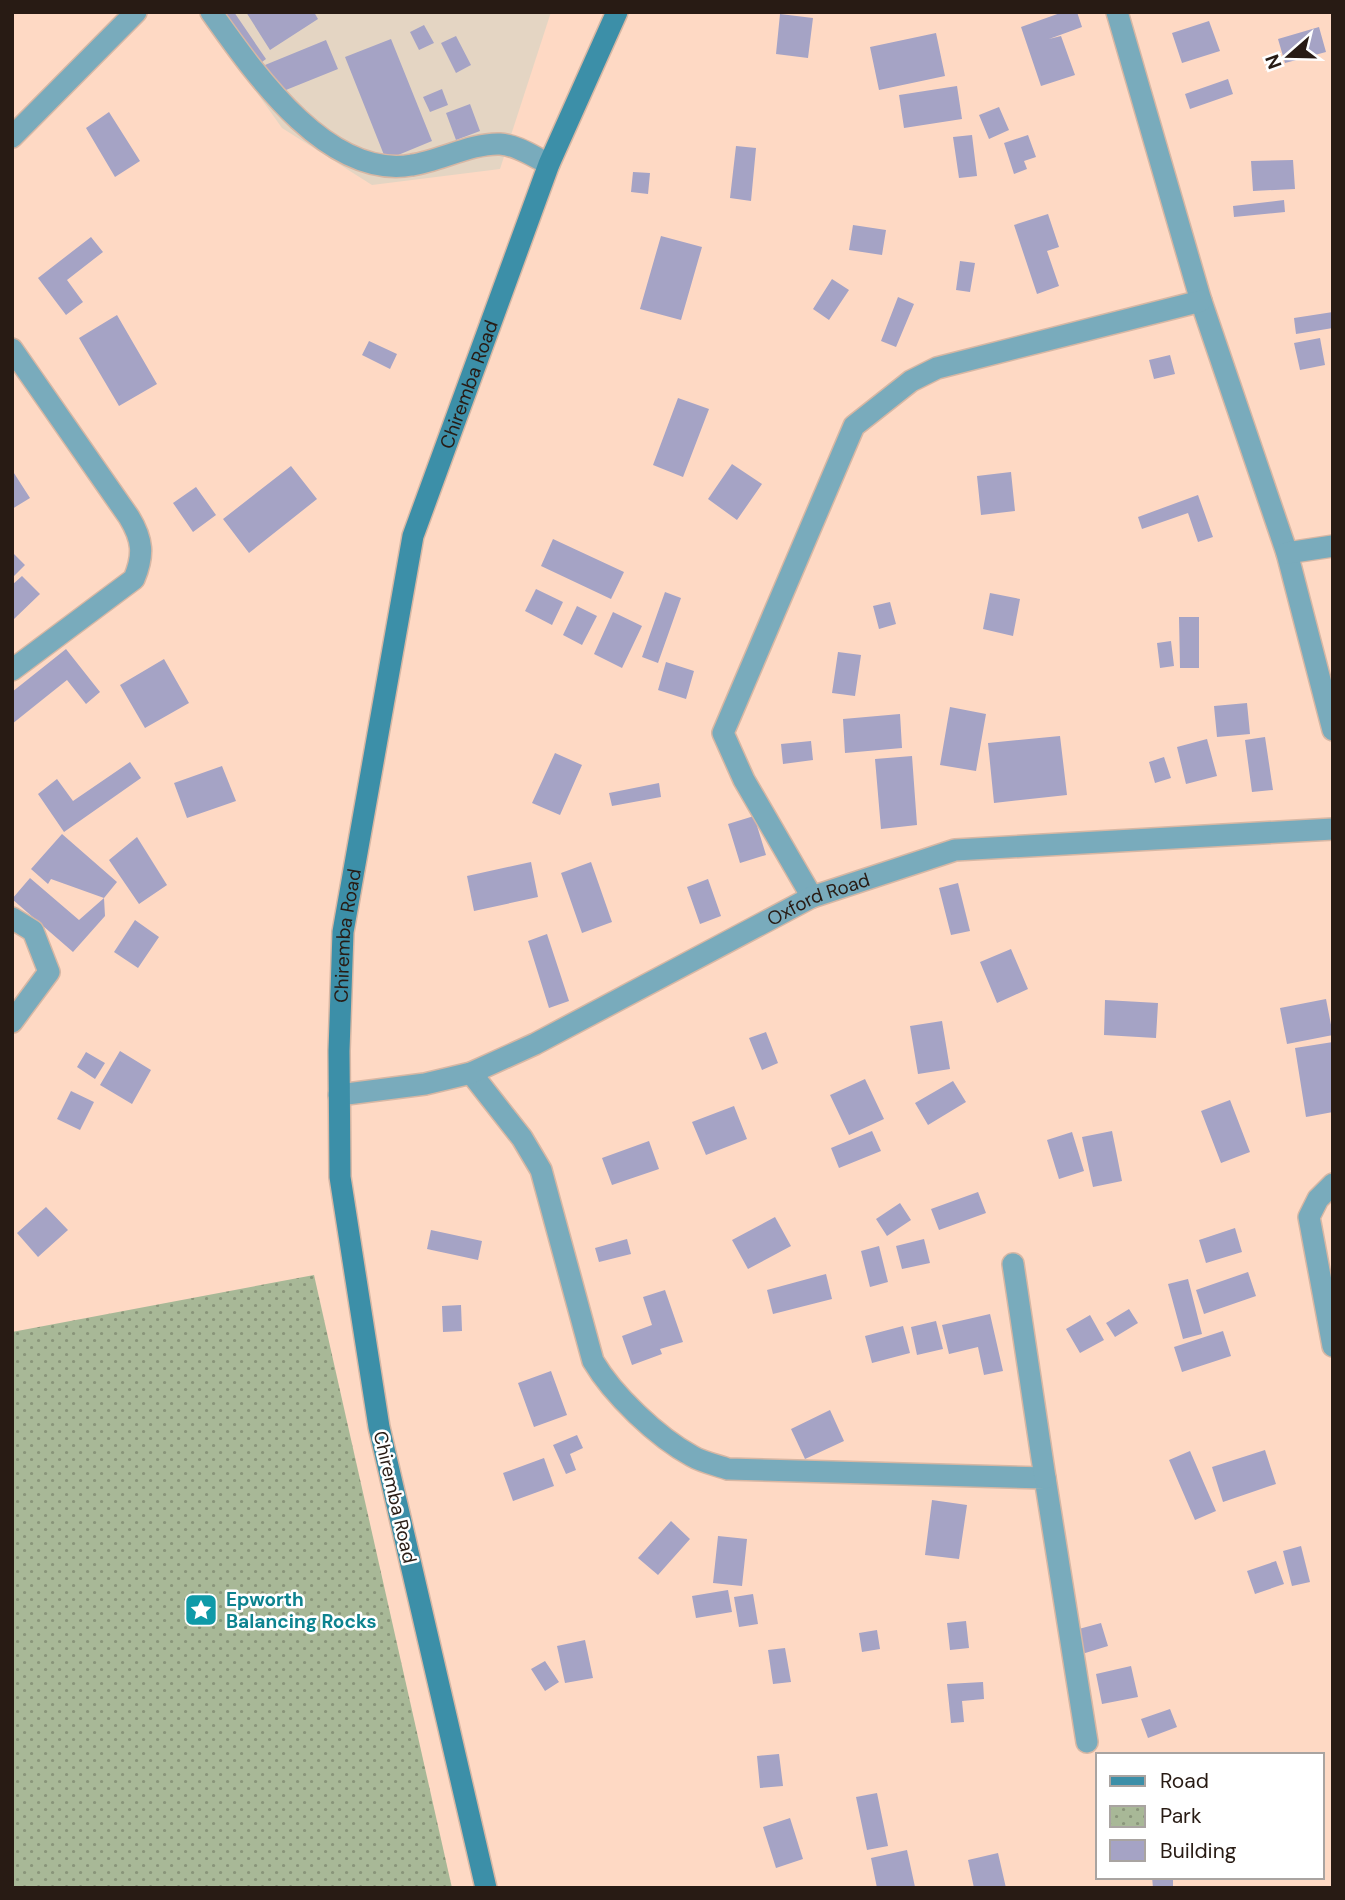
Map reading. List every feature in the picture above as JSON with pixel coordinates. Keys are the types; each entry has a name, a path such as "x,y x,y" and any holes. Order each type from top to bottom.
{"main road":[{"name":"Chiremba Road","path":"486,1888 379,1426 340,1177 338,1095 343,932 413,536 549,164 617,12"}],"street":[{"path":"12,137 136,12"},
{"path":"211,12 276,99 321,136 353,155 376,165 396,167 500,144 549,164"},
{"path":"1117,12 1201,301 1287,553 1333,730"},
{"path":"812,897 744,780 723,733 854,426 902,387 937,368 1201,301"},
{"path":"12,349 129,517 142,546 142,561 134,579 12,670"},
{"path":"1287,553 1333,546"},
{"name":"Oxford Road","path":"338,1095 425,1084 471,1073 535,1044 812,897 955,850 1122,838 1333,829"},
{"path":"12,918 33,931 49,972 12,1022"},
{"path":"471,1073 522,1138 541,1170 593,1362 603,1378 663,1437 694,1457 728,1469 1045,1478"},
{"path":"1333,1184 1318,1199 1309,1217 1333,1346"},
{"path":"1013,1264 1087,1742"}],"shaded area":[{"path":"199,12 551,12 500,169 372,185 282,128"}],"green space":[{"name":"Epworth Balancing Rocks","path":"314,1275 452,1888 12,1888 12,1332"}],"building":[{"path":"215,12 234,12 266,59 254,68"},
{"path":"246,12 314,12 318,19 270,50"},
{"path":"1063,12 1077,12 1082,27 1049,39 1061,36 1075,75 1041,86 1021,27"},
{"path":"780,14 813,18 808,58 776,54"},
{"path":"1209,21 1220,51 1182,63 1172,33"},
{"path":"424,25 434,43 419,50 410,32"},
{"path":"1319,27 1326,52 1285,63 1278,39"},
{"path":"936,33 945,76 879,90 870,47"},
{"path":"456,36 471,65 456,73 441,43"},
{"path":"391,39 432,141 386,160 345,57"},
{"path":"326,40 338,69 276,94 265,65"},
{"path":"1228,79 1233,94 1190,109 1185,94"},
{"path":"957,86 962,119 904,128 899,95"},
{"path":"442,89 448,105 430,112 423,97"},
{"path":"470,104 480,131 456,140 446,113"},
{"path":"999,107 1009,130 989,139 979,115"},
{"path":"109,112 140,161 115,177 86,128"},
{"path":"972,135 977,176 959,178 953,137"},
{"path":"1028,135 1036,157 1024,161 1027,169 1014,174 1004,143"},
{"path":"736,146 756,148 751,201 730,198"},
{"path":"1293,160 1295,189 1253,191 1251,161"},
{"path":"633,172 650,173 648,194 631,192"},
{"path":"1284,200 1285,212 1234,217 1233,206"},
{"path":"1048,214 1059,247 1047,251 1059,286 1037,294 1014,225"},
{"path":"853,225 886,230 882,255 849,250"},
{"path":"661,236 702,247 681,320 640,309"},
{"path":"91,237 103,252 67,280 83,302 66,315 38,278"},
{"path":"960,261 975,263 970,292 956,290"},
{"path":"832,279 849,290 829,320 813,309"},
{"path":"898,297 914,304 896,347 881,341"},
{"path":"1333,312 1333,328 1296,334 1294,318"},
{"path":"117,315 157,384 119,406 79,338"},
{"path":"1320,338 1325,365 1300,370 1294,343"},
{"path":"369,341 397,354 390,369 362,355"},
{"path":"1170,355 1175,374 1154,379 1149,360"},
{"path":"678,398 709,409 683,477 653,465"},
{"path":"732,464 762,484 737,520 708,499"},
{"path":"291,466 317,499 249,553 223,519"},
{"path":"12,470 30,498 12,509"},
{"path":"1011,472 1015,511 981,515 977,476"},
{"path":"196,487 216,515 193,532 173,503"},
{"path":"1198,495 1213,537 1198,542 1188,513 1142,529 1138,517"},
{"path":"553,539 624,572 611,599 541,566"},
{"path":"12,552 25,565 12,578"},
{"path":"22,576 40,594 14,619 12,585"},
{"path":"536,589 563,602 552,625 525,611"},
{"path":"665,592 681,598 658,663 642,657"},
{"path":"990,593 1020,599 1013,636 983,629"},
{"path":"890,602 896,624 879,629 873,606"},
{"path":"577,606 597,616 582,645 563,635"},
{"path":"613,612 642,626 622,668 594,654"},
{"path":"1179,617 1199,617 1199,668 1180,668"},
{"path":"1171,641 1174,666 1160,668 1157,643"},
{"path":"66,649 100,692 86,704 67,680 12,724 12,692"},
{"path":"838,652 861,655 855,696 832,693"},
{"path":"164,659 189,703 145,728 120,685"},
{"path":"666,662 694,671 686,699 658,690"},
{"path":"1247,703 1250,734 1217,737 1214,706"},
{"path":"950,707 986,714 976,771 940,765"},
{"path":"900,714 902,748 845,753 843,719"},
{"path":"1060,736 1067,795 994,803 988,743"},
{"path":"1265,737 1273,790 1252,792 1245,740"},
{"path":"1207,739 1217,776 1186,784 1177,747"},
{"path":"811,741 813,760 783,764 781,744"},
{"path":"555,753 582,765 560,815 532,803"},
{"path":"912,756 917,825 881,829 875,759"},
{"path":"1164,757 1171,778 1155,783 1149,762"},
{"path":"130,762 141,778 64,832 38,794 57,779 73,801"},
{"path":"222,766 236,801 187,818 174,783"},
{"path":"659,783 661,797 612,806 609,793"},
{"path":"754,816 766,855 740,863 728,824"},
{"path":"62,834 117,882 104,898 51,879 48,884 31,869"},
{"path":"137,837 167,885 139,904 109,860"},
{"path":"531,862 538,897 474,911 467,876"},
{"path":"591,862 612,922 582,933 561,873"},
{"path":"30,878 79,920 104,898 105,916 73,952 12,899"},
{"path":"708,879 721,916 700,924 687,887"},
{"path":"958,883 970,931 951,935 939,888"},
{"path":"135,920 159,937 138,968 114,952"},
{"path":"547,934 569,1001 549,1008 528,941"},
{"path":"1011,949 1028,989 997,1003 980,962"},
{"path":"1326,999 1333,1035 1287,1044 1280,1008"},
{"path":"1105,1000 1158,1003 1156,1038 1104,1035"},
{"path":"942,1021 950,1069 918,1074 910,1026"},
{"path":"766,1032 778,1063 762,1070 749,1038"},
{"path":"1333,1042 1333,1112 1306,1117 1295,1048"},
{"path":"120,1051 151,1070 132,1104 100,1085"},
{"path":"86,1052 105,1063 95,1079 77,1067"},
{"path":"865,1079 884,1119 849,1135 830,1095"},
{"path":"953,1081 966,1102 928,1125 915,1103"},
{"path":"71,1091 94,1102 80,1130 57,1119"},
{"path":"1230,1100 1250,1152 1221,1163 1201,1111"},
{"path":"734,1106 747,1139 706,1155 692,1122"},
{"path":"872,1131 881,1151 839,1168 831,1148"},
{"path":"1112,1131 1122,1181 1093,1187 1082,1137"},
{"path":"1072,1132 1084,1171 1059,1179 1047,1140"},
{"path":"649,1141 659,1169 612,1185 602,1158"},
{"path":"978,1192 986,1213 939,1230 931,1209"},
{"path":"900,1203 911,1220 887,1236 876,1219"},
{"path":"46,1207 68,1230 38,1257 17,1233"},
{"path":"775,1217 791,1246 748,1269 732,1240"},
{"path":"1235,1228 1242,1252 1206,1263 1199,1240"},
{"path":"431,1230 482,1241 478,1260 427,1249"},
{"path":"627,1239 631,1254 599,1262 595,1248"},
{"path":"924,1239 930,1263 902,1269 896,1246"},
{"path":"879,1246 888,1282 870,1287 861,1251"},
{"path":"1248,1272 1256,1296 1204,1314 1196,1290"},
{"path":"826,1274 832,1299 773,1314 767,1290"},
{"path":"1188,1279 1202,1334 1183,1339 1168,1284"},
{"path":"665,1290 683,1342 660,1349 662,1354 632,1365 622,1336 652,1325 643,1297"},
{"path":"461,1305 462,1331 443,1332 442,1306"},
{"path":"1129,1309 1138,1323 1115,1337 1106,1323"},
{"path":"990,1314 1003,1371 984,1375 978,1347 949,1354 942,1325"},
{"path":"1090,1315 1104,1340 1080,1353 1066,1329"},
{"path":"936,1321 943,1349 917,1355 911,1327"},
{"path":"903,1326 910,1353 872,1363 865,1336"},
{"path":"1223,1331 1231,1356 1182,1372 1174,1347"},
{"path":"551,1371 567,1415 534,1427 518,1383"},
{"path":"830,1410 844,1441 805,1459 791,1429"},
{"path":"577,1435 583,1448 570,1454 576,1470 566,1474 553,1445"},
{"path":"1265,1450 1276,1484 1223,1502 1212,1467"},
{"path":"1190,1451 1216,1511 1195,1520 1169,1460"},
{"path":"544,1458 554,1486 513,1501 503,1473"},
{"path":"932,1500 967,1505 959,1559 925,1555"},
{"path":"671,1521 690,1539 658,1575 638,1558"},
{"path":"718,1536 747,1539 742,1586 713,1583"},
{"path":"1301,1546 1310,1582 1292,1586 1283,1551"},
{"path":"1276,1561 1284,1584 1255,1594 1247,1571"},
{"path":"728,1590 732,1612 696,1618 692,1596"},
{"path":"753,1594 758,1624 739,1627 734,1597"},
{"path":"966,1621 969,1648 950,1650 947,1623"},
{"path":"1101,1623 1108,1646 1082,1654 1075,1630"},
{"path":"877,1630 880,1649 862,1652 859,1633"},
{"path":"585,1640 593,1678 565,1683 557,1646"},
{"path":"785,1648 791,1682 773,1684 768,1650"},
{"path":"545,1661 559,1682 545,1691 531,1669"},
{"path":"1131,1666 1138,1697 1102,1704 1096,1674"},
{"path":"983,1682 984,1699 962,1701 964,1722 951,1723 947,1684"},
{"path":"1170,1709 1177,1727 1148,1738 1141,1719"},
{"path":"779,1754 783,1786 760,1788 757,1756"},
{"path":"877,1793 888,1846 867,1850 856,1797"},
{"path":"790,1818 803,1859 776,1868 763,1827"},
{"path":"907,1850 915,1887 877,1888 871,1858"},
{"path":"998,1853 1006,1888 974,1888 968,1860"},
{"path":"1152,1879 1173,1879 1173,1888 1153,1888"}],"place":[{"name":"Epworth Balancing Rocks","path":"201,1610"}]}
